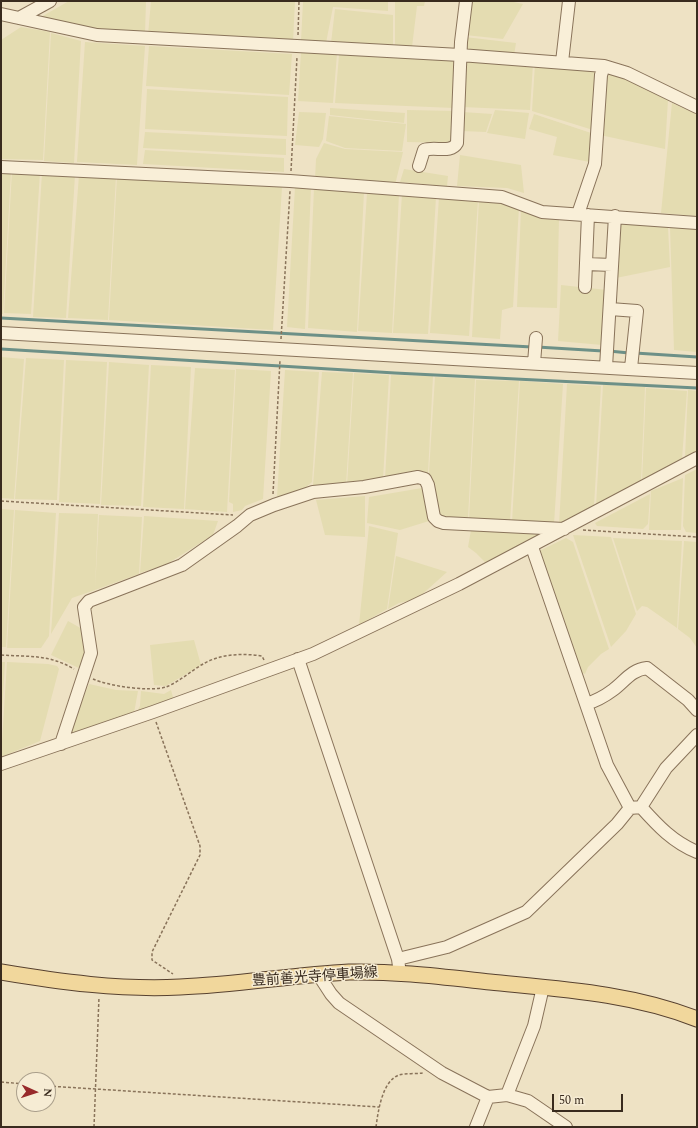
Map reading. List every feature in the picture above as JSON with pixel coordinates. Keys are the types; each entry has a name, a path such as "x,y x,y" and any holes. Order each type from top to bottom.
{"main road":[{"name":"豊前善光寺停車場線","path":"1,972 52,980 100,985 179,987 350,972 400,974 543,987 637,1000 662,1006 697,1019"}],"street":[{"path":"19,18 50,1"},
{"path":"419,166 424,150 429,148 451,149 454,148 457,143 460,55 466,1"},
{"path":"562,62 569,1"},
{"path":"1,14 98,35 460,55 604,66 634,76 697,107"},
{"path":"585,286 586,264 583,215 595,164 601,75 604,66"},
{"path":"1,167 290,181 502,197 542,212 697,222"},
{"path":"607,356 615,216"},
{"path":"586,264 612,265"},
{"path":"610,309 637,311 632,368"},
{"path":"1,333 535,348 607,356 632,368 697,372"},
{"path":"1,764 153,712 269,670 387,620 532,547 697,458"},
{"path":"61,744 91,653 84,607 89,601 182,565 250,516 274,505 313,492 364,487 418,477 425,479 428,485 434,517 438,521 444,523 564,529"},
{"path":"532,547 607,765 635,807 684,847 697,852"},
{"path":"298,659 398,959 400,974"},
{"path":"586,704 595,701 613,690 630,674 647,668 688,700 697,710"},
{"path":"398,959 447,947 526,912 635,807 666,768 697,735"},
{"path":"318,974 331,994 340,1003 434,1068 488,1097 506,1095 528,1101 566,1127"},
{"path":"506,1095 534,1026 543,987"},
{"path":"476,1127 488,1097"}],"path":[{"path":"281,338 300,1"},
{"path":"274,505 273,497 280,360"},
{"path":"1,501 250,516"},
{"path":"564,529 697,537"},
{"path":"1,655 56,659 84,675 99,681 119,686 152,688 165,687 212,659 225,656 247,654 262,656 269,670"},
{"path":"153,712 200,846 200,855 152,952 152,960 173,974 179,987"},
{"path":"94,1127 100,985"},
{"path":"376,1127 379,1107 388,1085 394,1077 401,1074 428,1072 434,1068"},
{"path":"1,1082 16,1083"},
{"path":"56,1086 379,1107"}],"shaded area":[{"path":"69,1 146,1 145,34 97,30 41,17"},
{"path":"151,1 295,1 293,42 148,35"},
{"path":"303,1 388,1 388,11 333,7 326,43 301,41"},
{"path":"395,1 425,1 424,6 417,6 412,47 395,46"},
{"path":"470,1 509,1 523,4 503,39 465,35"},
{"path":"335,9 393,15 393,46 331,43"},
{"path":"21,27 50,32 43,160 1,159 1,40"},
{"path":"51,33 81,41 74,163 44,161"},
{"path":"465,37 516,43 514,55 463,52"},
{"path":"85,42 145,46 137,165 77,162"},
{"path":"149,46 292,54 289,95 146,86"},
{"path":"301,52 337,54 333,103 298,101"},
{"path":"339,55 455,59 454,108 335,103"},
{"path":"464,59 533,64 530,110 462,107"},
{"path":"535,64 598,70 593,130 532,111"},
{"path":"606,72 632,81 668,100 665,149 600,135"},
{"path":"147,89 288,97 287,136 145,129"},
{"path":"672,103 697,114 697,216 661,213"},
{"path":"330,108 405,113 404,123 330,115"},
{"path":"407,110 455,111 455,136 450,143 407,142"},
{"path":"495,110 529,113 525,139 487,133"},
{"path":"299,112 326,113 323,139 319,147 295,145"},
{"path":"462,112 492,114 486,132 461,131"},
{"path":"534,114 594,134 590,162 553,155 557,137 529,129"},
{"path":"329,116 406,124 402,151 345,148 326,141"},
{"path":"145,132 286,139 286,155 143,148"},
{"path":"324,143 345,149 403,152 395,185 315,179 316,159"},
{"path":"145,150 284,158 284,172 143,164"},
{"path":"460,155 521,165 524,193 507,188 457,186"},
{"path":"404,169 448,176 447,186 400,182"},
{"path":"1,171 11,172 3,314 1,314"},
{"path":"12,171 40,172 31,314 4,313"},
{"path":"42,173 75,175 66,318 33,317"},
{"path":"79,175 116,176 108,320 68,318"},
{"path":"117,177 282,187 273,330 109,320"},
{"path":"295,187 311,188 305,329 287,327"},
{"path":"314,188 364,192 357,332 308,328"},
{"path":"367,193 399,194 392,333 358,331"},
{"path":"402,194 436,197 428,334 393,333"},
{"path":"439,197 478,200 469,336 430,333"},
{"path":"479,199 504,201 519,207 513,307 502,310 500,339 472,337"},
{"path":"521,209 559,218 557,308 517,307"},
{"path":"621,224 668,227 670,267 616,278"},
{"path":"670,227 697,229 697,352 674,350"},
{"path":"561,285 607,290 602,345 558,341"},
{"path":"1,357 24,359 14,499 1,498"},
{"path":"26,358 64,360 57,500 15,499"},
{"path":"66,360 107,362 100,504 59,502"},
{"path":"109,362 149,365 141,506 101,505"},
{"path":"151,365 191,367 184,509 143,507"},
{"path":"195,368 235,370 227,512 185,509"},
{"path":"236,369 271,371 263,499 245,506 242,510 233,512 233,504 229,502"},
{"path":"285,370 319,372 312,482 304,489 292,495 277,497"},
{"path":"322,372 353,373 346,485 313,485"},
{"path":"354,373 389,375 383,479 347,485"},
{"path":"391,375 433,376 428,473 418,472 385,479"},
{"path":"435,377 475,379 468,519 445,518 439,515 429,472"},
{"path":"476,380 519,381 510,522 469,519"},
{"path":"520,381 563,384 554,524 512,522"},
{"path":"567,384 601,386 594,506 559,525"},
{"path":"603,385 645,387 641,482 596,506"},
{"path":"646,388 687,391 682,459 642,481"},
{"path":"688,390 697,391 697,451 685,457"},
{"path":"697,469 697,533 686,532 683,526 685,475"},
{"path":"683,478 681,530 649,530 651,491"},
{"path":"422,488 429,521 400,530 367,523 369,497"},
{"path":"650,494 648,524 643,529 597,526 595,523"},
{"path":"365,496 365,537 325,535 316,500"},
{"path":"1,509 14,510 6,647 1,647"},
{"path":"15,510 56,513 49,636 41,648 7,648"},
{"path":"59,513 98,514 95,590 72,598 51,634"},
{"path":"99,515 142,517 139,574 95,590"},
{"path":"144,516 218,521 213,535 167,564 140,573"},
{"path":"369,526 398,533 387,609 359,625"},
{"path":"471,530 544,535 488,565 468,547"},
{"path":"573,535 611,537 636,614 626,631 611,647"},
{"path":"566,538 573,542 609,649 601,654 588,667 585,674 580,672 539,551"},
{"path":"613,538 682,541 677,628 647,607 642,606 637,611"},
{"path":"684,541 697,542 697,648 690,638 678,629"},
{"path":"396,556 447,572 417,599 399,603 388,609"},
{"path":"68,621 84,630 89,653 83,670 51,655"},
{"path":"194,640 201,665 166,686 154,685 150,645"},
{"path":"1,662 5,662 1,730"},
{"path":"7,662 48,664 57,666 59,669 40,741 1,757"},
{"path":"89,684 116,690 138,691 134,713 67,736"},
{"path":"171,690 174,701 136,714 140,706 141,691 164,694"}],"waterway":[{"path":"1,318 532,347"},
{"path":"537,347 603,351"},
{"path":"1,349 395,373 697,388"},
{"path":"609,351 629,353"},
{"path":"635,353 697,357"}]}
